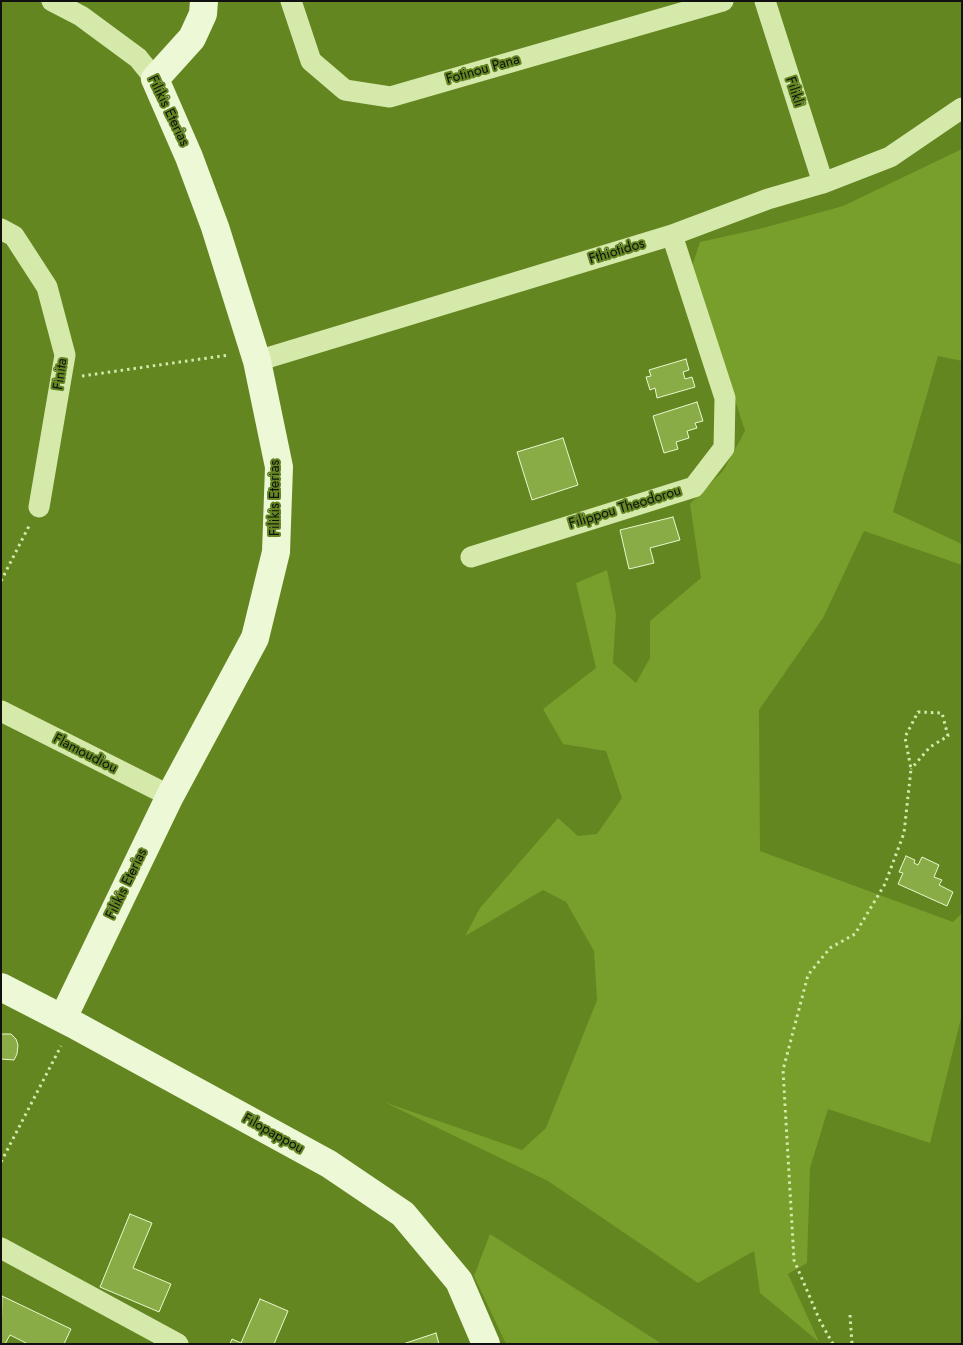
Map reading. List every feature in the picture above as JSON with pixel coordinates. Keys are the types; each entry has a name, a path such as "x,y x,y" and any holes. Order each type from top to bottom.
{"main road":[{"path":"156,79 192,38 203,14 204,1"},
{"name":"Filikis Eterias","path":"68,1021 170,796 255,638 276,552 279,467 256,356 215,227 189,157 156,79"},
{"name":"Filopappou","path":"1,987 68,1021 329,1164 403,1214 459,1281 486,1344"}],"street":[{"name":"Filikis Eterias","path":"52,1 81,16 138,58 156,79"},
{"name":"Fotinou Pana","path":"291,1 311,61 345,90 390,97 724,1"},
{"name":"Filikli","path":"765,1 823,183"},
{"name":"Fthiotidos","path":"256,356 672,235 768,199 823,183 890,157 962,108"},
{"name":"Finita","path":"1,229 14,236 46,286 65,356 39,507"},
{"name":"Filippou Theodorou","path":"471,557 694,486 724,448 726,398 672,235"},
{"name":"Flamoudiou","path":"1,711 170,796"},
{"path":"1,1248 178,1344"}],"path":[{"path":"61,379 256,356"},
{"path":"1,581 39,507"},
{"path":"833,1344 820,1321 794,1260 783,1070 808,975 830,948 855,934 885,884 904,833 911,769 905,738 918,712 942,713 948,736 930,747 911,769"},
{"path":"1,1162 68,1021"},
{"path":"850,1315 852,1344"}],"green space":[{"path":"962,149 962,361 938,356 893,512 962,544 962,565 864,531 823,618 759,710 760,851 953,922 962,913 962,1014 930,1143 828,1109 810,1168 807,1263 788,1274 819,1342 760,1293 754,1251 698,1283 548,1181 384,1102 522,1150 546,1128 597,1000 594,951 566,902 543,890 465,936 480,908 558,818 578,836 597,834 622,798 606,751 563,744 543,709 596,668 576,583 607,570 616,614 613,663 636,683 650,658 650,621 701,578 690,504 723,471 745,431 692,266 700,242 763,228 843,206"},
{"path":"490,1234 662,1344 506,1344 474,1276"}],"building":[{"path":"686,359 689,370 683,372 685,379 692,377 695,387 657,398 655,388 650,390 646,377 651,376 649,370"},
{"path":"697,402 703,421 695,423 697,428 687,431 689,438 676,442 678,449 664,453 653,416"},
{"path":"563,438 578,485 532,500 517,452"},
{"path":"673,517 680,540 650,548 654,563 629,569 620,530"},
{"path":"906,856 915,860 914,863 918,865 922,857 939,865 934,877 942,880 939,885 953,892 947,906 898,884 903,873 899,872"},
{"path":"1,1034 11,1034 16,1039 18,1045 14,1060 1,1059"},
{"path":"130,1214 152,1223 133,1268 171,1284 159,1312 100,1287"},
{"path":"2,1296 71,1329 64,1344 28,1344 10,1335 5,1344 1,1344"},
{"path":"260,1299 288,1311 274,1344 230,1344 232,1339 241,1343"},
{"path":"436,1333 439,1344 403,1344"}]}
